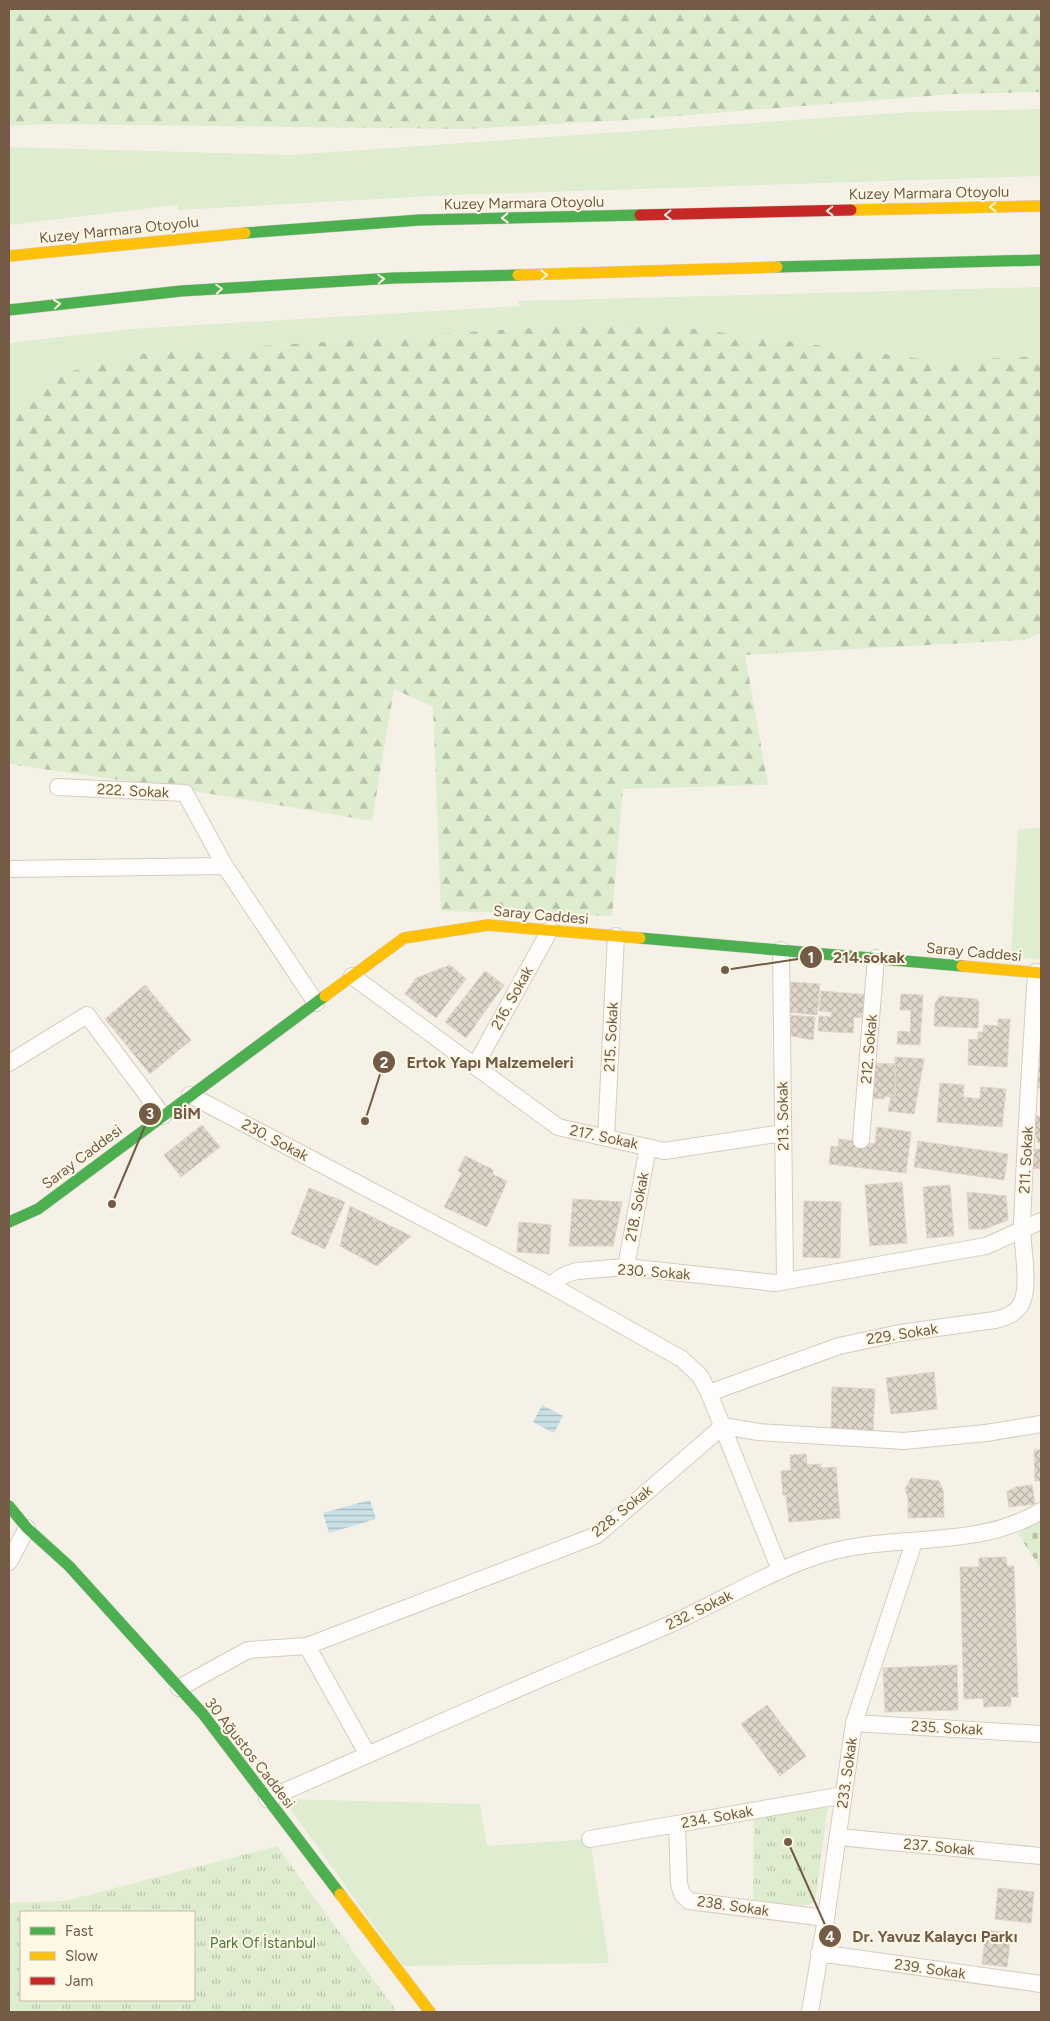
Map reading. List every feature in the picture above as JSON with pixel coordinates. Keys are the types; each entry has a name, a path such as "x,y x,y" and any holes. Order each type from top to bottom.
{"main road":[{"name":"Kuzey Marmara Otoyolu","path":"9,256 211,235 419,220 1041,206"},
{"path":"9,310 181,291 394,278 1041,260"},
{"name":"Saray Caddesi","path":"9,1222 38,1209 404,938 488,925 1038,972"},
{"name":"30 Ağustos Caddesi","path":"9,1506 27,1528 69,1566 203,1714 430,2012"},
{"name":"30 Ağustos Caddesi","path":"9,1524 27,1528"}],"street":[{"name":"222. Sokak","path":"58,787 184,793 225,866"},
{"path":"9,868 225,866 316,1002"},
{"name":"216. Sokak","path":"475,1066 550,930"},
{"name":"215. Sokak","path":"606,1138 616,936"},
{"name":"213. Sokak","path":"781,950 785,1281"},
{"name":"212. Sokak","path":"861,1140 876,958"},
{"name":"211. Sokak","path":"1022,1228 1038,972"},
{"name":"217. Sokak","path":"352,976 558,1127 664,1151 783,1133"},
{"path":"9,1063 87,1015 162,1116"},
{"name":"230. Sokak","path":"190,1095 552,1286 567,1274 626,1267 775,1283 986,1246 1041,1221"},
{"name":"218. Sokak","path":"626,1267 648,1147"},
{"name":"229. Sokak","path":"709,1393 847,1344 900,1332 1008,1317 1016,1311 1022,1302 1025,1290 1022,1228"},
{"path":"552,1286 682,1359 700,1376 723,1426 780,1570"},
{"path":"723,1426 759,1432 904,1441 986,1433 1041,1424"},
{"name":"228. Sokak","path":"180,1688 248,1650 307,1646 597,1535 723,1426"},
{"name":"232. Sokak","path":"267,1799 667,1626 780,1570 815,1556 859,1545 914,1542 1002,1528 1041,1511"},
{"path":"9,1562 27,1528"},
{"name":"233. Sokak","path":"810,2012 826,1918 854,1723 914,1542"},
{"path":"307,1646 368,1755"},
{"name":"235. Sokak","path":"854,1723 1041,1734"},
{"name":"234. Sokak","path":"590,1839 844,1795"},
{"name":"238. Sokak","path":"677,1824 679,1884 682,1894 690,1901 826,1918"},
{"name":"237. Sokak","path":"838,1837 1041,1856"},
{"name":"239. Sokak","path":"819,1954 1041,1984"}],"green space":[{"path":"9,9 1041,9 1041,92 954,94 627,120 468,129 50,124 9,126"},
{"path":"1041,109 1041,176 451,195 178,210 177,205 9,225 9,147 289,155 911,112"},
{"path":"1041,287 1041,356 938,361 634,321 141,354 56,375 9,407 9,343 131,329 520,306 518,301"},
{"path":"634,321 938,361 1041,356 1041,633 1024,640 745,655 768,785 623,789 612,916 441,911 433,707 394,689 372,821 188,790 9,764 9,407 56,375 141,354"},
{"path":"1041,827 1041,960 1011,956 1018,830"},
{"path":"1041,1517 1041,1569 1018,1534"},
{"path":"283,1799 480,1804 487,1846 590,1839 609,1963 403,1966"},
{"path":"828,1804 816,1898 813,1903 803,1906 753,1901 754,1815"},
{"name":"Park Of İstanbul","path":"277,1846 397,2012 9,2012 9,1903 65,1901"}],"water":[{"path":"542,1405 563,1416 554,1433 533,1422"},
{"path":"370,1500 376,1519 329,1533 323,1513"}],"building":[{"path":"450,965 466,979 436,1018 405,994 416,978"},
{"path":"485,971 504,985 466,1038 445,1022"},
{"path":"791,982 820,984 817,1015 789,1012"},
{"path":"145,985 191,1040 150,1074 105,1019"},
{"path":"821,991 870,995 868,1018 854,1017 853,1033 818,1031 819,1016 831,1017 832,1012 819,1011"},
{"path":"901,994 923,995 920,1045 897,1044 898,1031 910,1032 911,1010 900,1010"},
{"path":"940,996 977,999 979,1003 978,1028 934,1026 935,1003"},
{"path":"789,1015 815,1017 813,1040 787,1035"},
{"path":"998,1019 1010,1019 1007,1067 968,1065 969,1039 978,1040 978,1032 983,1032 984,1025 998,1026"},
{"path":"1038,1056 1041,1056 1041,1088 1037,1088"},
{"path":"895,1057 924,1059 914,1114 888,1111 891,1097 895,1098"},
{"path":"870,1063 895,1064 895,1098 884,1096 884,1099 867,1098"},
{"path":"940,1083 964,1085 963,1097 980,1099 981,1087 1006,1089 1002,1127 937,1122"},
{"path":"1036,1116 1041,1117 1041,1143 1038,1143 1035,1133"},
{"path":"202,1125 220,1147 181,1177 164,1155"},
{"path":"877,1127 911,1132 906,1173 829,1164 831,1146 838,1147 839,1139 875,1144"},
{"path":"918,1141 1008,1154 1004,1180 914,1167"},
{"path":"1034,1149 1041,1149 1041,1169 1032,1168"},
{"path":"465,1156 494,1170 492,1174 507,1181 487,1227 444,1207 462,1173 458,1171"},
{"path":"902,1182 907,1243 870,1246 865,1185"},
{"path":"950,1185 954,1236 927,1238 923,1187"},
{"path":"309,1188 345,1202 325,1249 291,1234"},
{"path":"967,1192 1006,1196 1008,1220 985,1229 969,1229"},
{"path":"573,1199 622,1202 613,1246 569,1246"},
{"path":"804,1201 841,1202 840,1258 803,1257"},
{"path":"350,1206 411,1236 377,1266 340,1246"},
{"path":"519,1222 551,1225 549,1254 517,1252"},
{"path":"934,1372 937,1409 891,1414 886,1378"},
{"path":"832,1387 875,1389 873,1432 831,1431"},
{"path":"1034,1450 1041,1450 1041,1481 1035,1481"},
{"path":"806,1454 807,1465 821,1464 821,1468 836,1467 840,1518 789,1522 786,1495 783,1495 781,1471 791,1470 790,1455"},
{"path":"911,1478 939,1481 943,1490 944,1517 908,1518 908,1499 905,1489"},
{"path":"1032,1485 1035,1504 1009,1507 1007,1492 1015,1487"},
{"path":"1006,1557 1007,1566 1014,1566 1018,1697 1011,1697 1011,1706 984,1707 983,1698 964,1699 960,1567 979,1567 979,1558"},
{"path":"957,1665 958,1710 885,1712 883,1668"},
{"path":"767,1705 806,1756 780,1776 741,1724"},
{"path":"998,1888 1034,1892 1031,1923 995,1919"},
{"path":"986,1930 1011,1933 1007,1967 982,1964"}],"traffic: fast":[{"path":"245,233 419,220 640,215"},
{"path":"777,267 1041,260"},
{"path":"9,310 181,291 394,278 518,275"},
{"path":"640,938 962,966"},
{"path":"9,1222 38,1209 325,996"},
{"path":"9,1506 27,1528 69,1566 203,1714 340,1894"}],"traffic: slow":[{"path":"851,210 1041,206"},
{"path":"9,256 245,233"},
{"path":"518,275 777,267"},
{"path":"325,996 404,938 488,925 640,938"},
{"path":"962,966 1041,973"},
{"path":"340,1894 430,2012"}],"traffic: jam":[{"path":"640,215 851,210"}],"place":[{"name":"214.sokak","path":"725,970"},
{"name":"Ertok Yapı Malzemeleri","path":"365,1121"},
{"name":"BİM","path":"112,1204"},
{"name":"Dr. Yavuz Kalaycı Parkı","path":"788,1842"}]}
